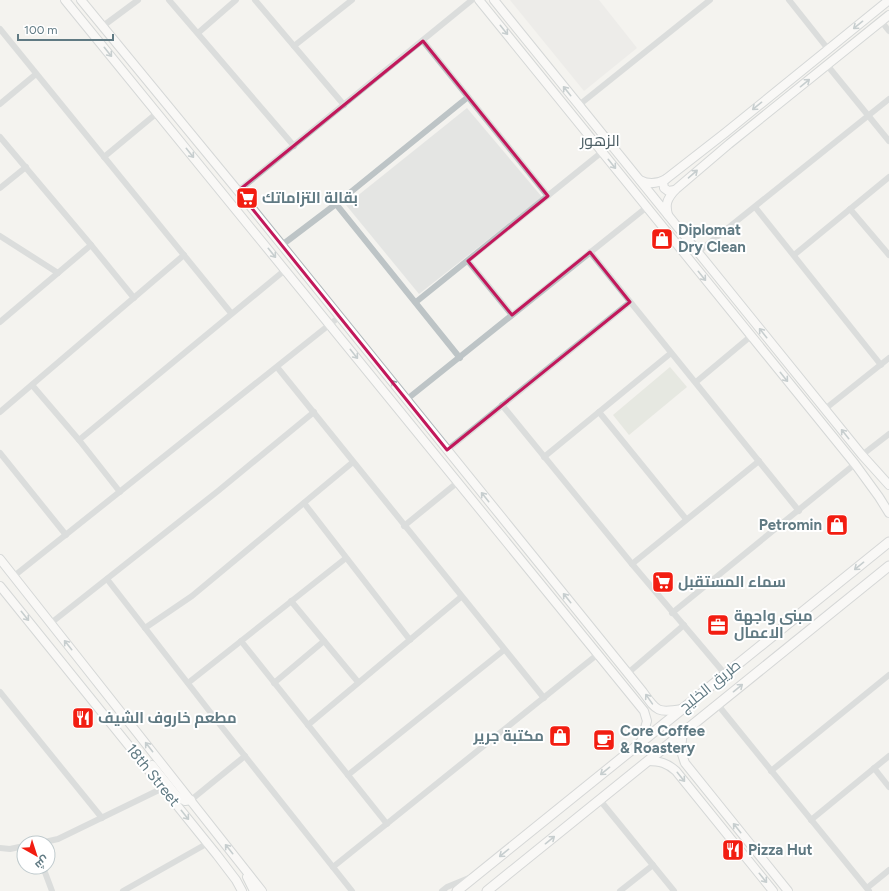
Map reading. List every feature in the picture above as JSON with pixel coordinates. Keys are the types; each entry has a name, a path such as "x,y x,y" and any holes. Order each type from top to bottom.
{"main road":[{"name":"طريق الخليج","path":"457,891 886,544"},
{"name":"طريق الخليج","path":"487,891 889,566"}],"street":[{"path":"65,0 644,711 646,716 646,728 641,742"},
{"path":"81,0 282,245 637,684 651,704 660,711 666,712 682,709"},
{"path":"103,26 138,0"},
{"path":"169,0 294,146"},
{"path":"198,33 236,0"},
{"path":"255,0 344,105"},
{"path":"294,46 352,0"},
{"path":"238,191 472,0"},
{"path":"479,0 855,464 888,510"},
{"path":"494,0 862,455 889,485"},
{"path":"579,105 703,2 710,0"},
{"path":"790,0 828,49"},
{"path":"639,179 650,183 659,182 666,179 888,0"},
{"path":"668,216 666,204 675,190 729,144 889,15"},
{"path":"881,21 889,31"},
{"path":"0,29 232,313"},
{"path":"422,41 548,196"},
{"path":"827,65 889,141"},
{"path":"0,104 36,74"},
{"path":"282,245 336,204 468,97"},
{"path":"661,224 677,237 691,253 694,254 698,252 889,99"},
{"path":"104,157 157,113"},
{"path":"0,137 134,298"},
{"path":"416,302 602,152"},
{"path":"0,188 26,168"},
{"path":"794,255 889,178"},
{"path":"666,179 663,182 664,188 668,192 675,190"},
{"path":"336,204 460,358"},
{"path":"406,400 647,207"},
{"path":"755,207 881,365"},
{"path":"850,209 889,256"},
{"path":"0,236 58,273"},
{"path":"0,322 91,245"},
{"path":"590,252 799,511"},
{"path":"0,412 184,255"},
{"path":"468,261 512,315"},
{"path":"79,440 285,270"},
{"path":"447,450 630,302"},
{"path":"14,576 339,317"},
{"path":"696,382 752,336"},
{"path":"544,457 671,353"},
{"path":"825,409 889,358"},
{"path":"277,367 544,698"},
{"path":"32,385 79,440 120,492"},
{"path":"502,405 672,613 725,674"},
{"path":"51,623 218,491 314,412"},
{"path":"599,412 686,519"},
{"path":"862,455 889,434"},
{"path":"0,453 66,535"},
{"path":"632,564 758,461"},
{"path":"145,628 192,596 353,462"},
{"path":"672,613 855,464"},
{"path":"404,526 458,482"},
{"path":"304,503 410,640"},
{"path":"886,544 889,537"},
{"path":"188,683 346,558"},
{"path":"0,559 262,891"},
{"path":"107,578 352,891"},
{"name":"18th Street","path":"0,586 231,872 241,890"},
{"path":"308,725 461,597"},
{"path":"292,601 358,682"},
{"path":"628,673 684,625"},
{"path":"241,641 387,824"},
{"path":"274,683 324,641"},
{"path":"348,775 504,650"},
{"path":"333,867 598,654"},
{"path":"771,771 889,675"},
{"path":"624,686 631,688 637,684"},
{"path":"1,695 102,818"},
{"path":"718,705 868,889 889,870"},
{"path":"683,733 680,746 681,755 685,763 788,891"},
{"path":"130,747 150,763 177,796 186,801 191,800 245,756"},
{"path":"811,820 889,756"},
{"path":"648,761 660,761 670,765 676,771 773,891"},
{"path":"874,768 889,787"},
{"path":"56,840 163,788"},
{"path":"600,799 674,891"},
{"path":"123,891 208,843"},
{"path":"0,848 16,848"},
{"path":"240,862 254,891"},
{"path":"240,862 256,878 266,891"},
{"path":"620,891 653,865"},
{"path":"46,875 52,891"},
{"path":"442,891 447,887 478,875"}],"highlighted area":[{"path":"423,41 548,196 468,261 512,315 590,252 630,302 447,450 238,191"}],"shaded area":[{"path":"510,0 599,0 637,48 584,91"},
{"path":"467,108 542,197 419,294 346,205"},
{"path":"670,367 687,387 629,435 613,415"}],"place":[{"name":"بقالة التزاماتك","path":"247,198"},
{"name":"Diplomat Dry Clean","path":"662,239"},
{"name":"Petromin","path":"837,525"},
{"name":"سماء المستقبل","path":"663,582"},
{"name":"مبنى واجهة الاعمال","path":"718,625"},
{"name":"مطعم خاروف الشيف","path":"83,718"},
{"name":"مكتبة جرير","path":"560,736"},
{"name":"Core Coffee & Roastery","path":"604,740"},
{"name":"Pizza Hut","path":"733,850"}],"district":[{"name":"الزهور","path":"600,140"}]}
